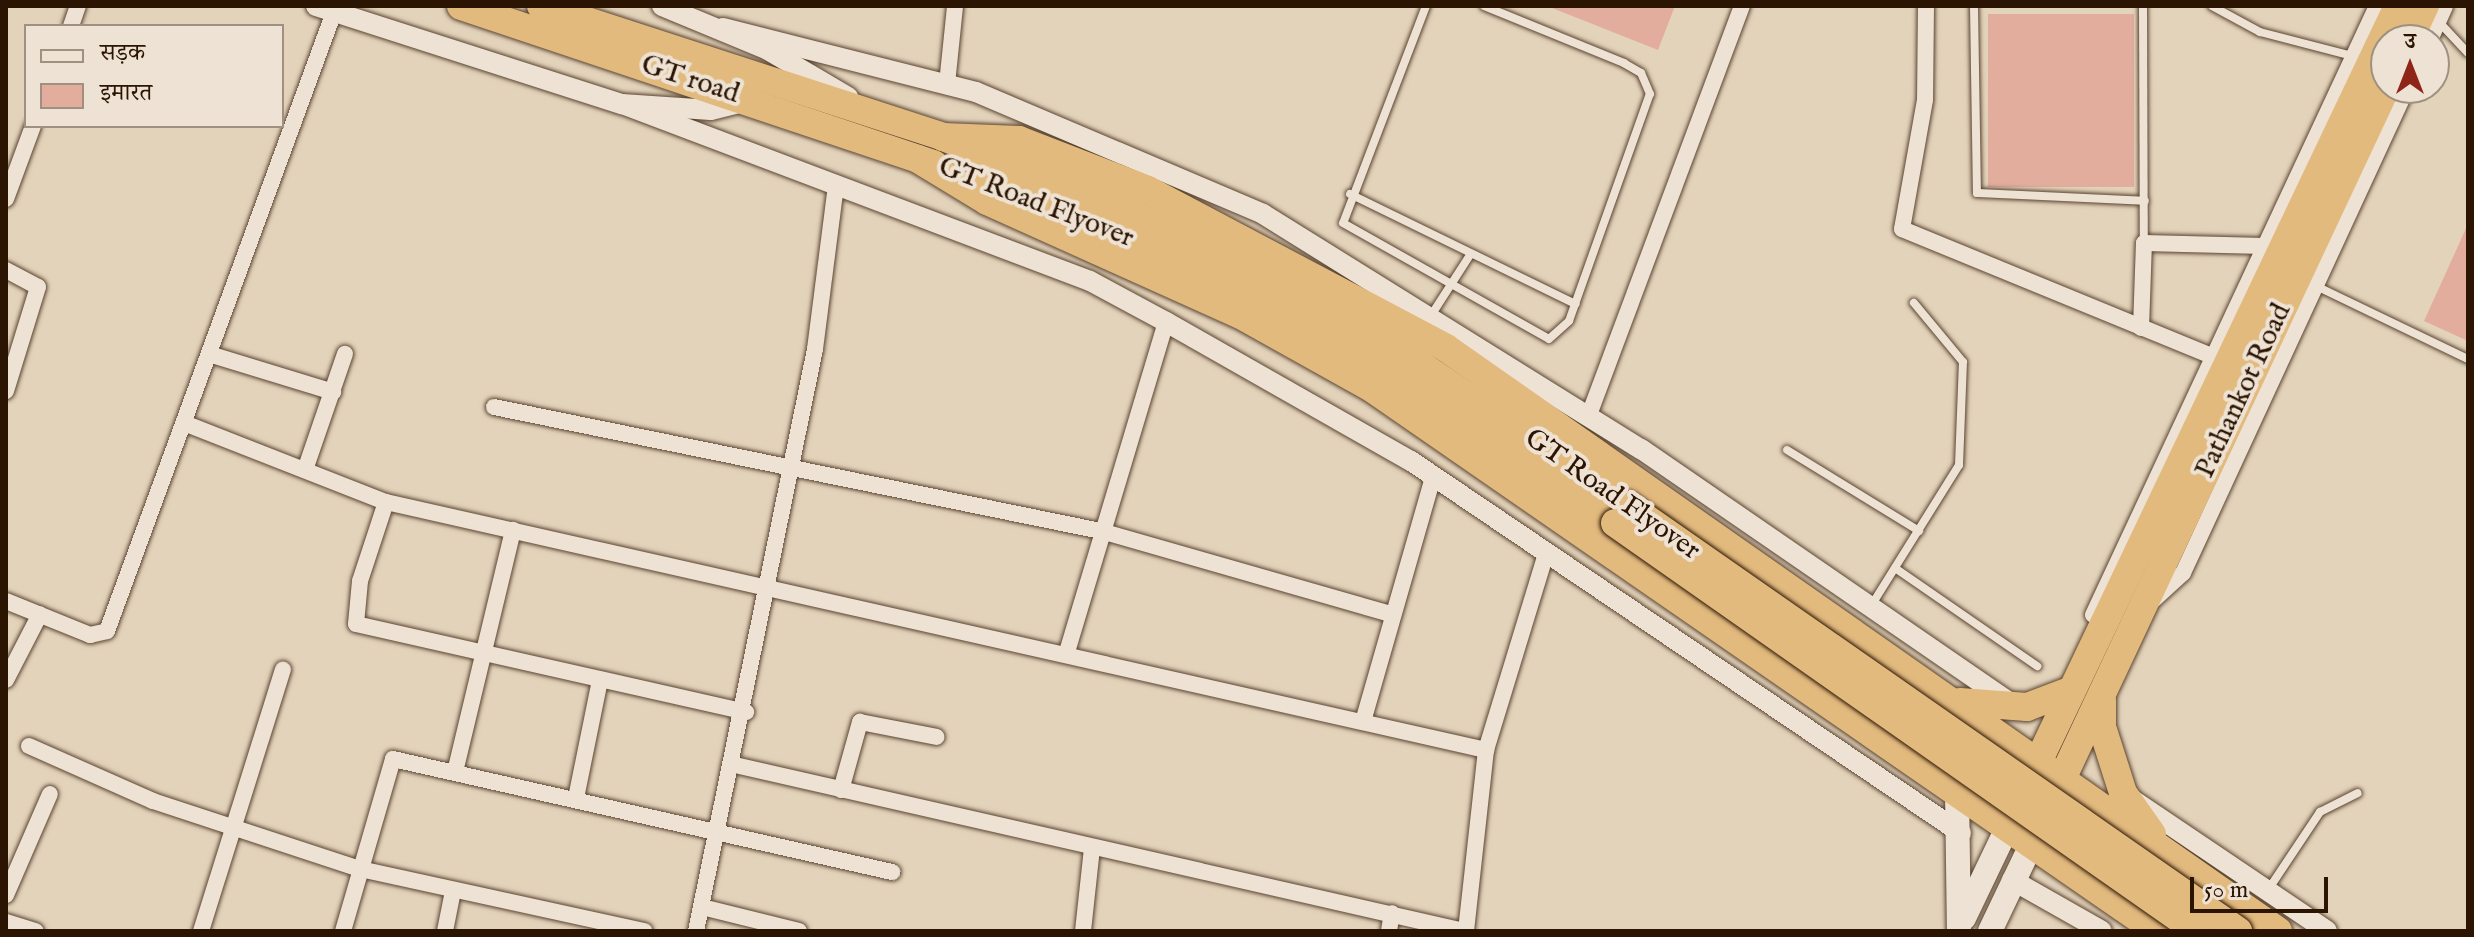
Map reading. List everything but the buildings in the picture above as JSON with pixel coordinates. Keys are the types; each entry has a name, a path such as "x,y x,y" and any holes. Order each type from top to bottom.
{"highway":[{"name":"GT road","path":"461,6 752,100 918,159"},
{"name":"GT road","path":"541,6 943,137"},
{"path":"2008,826 2398,6"},
{"name":"Pathankot Road","path":"2032,843 2378,104"},
{"path":"943,137 1019,140 1148,190 1320,276 1446,348 1634,474 2278,931"},
{"name":"GT Road Flyover","path":"943,137 1257,272 1390,344 2197,931"},
{"path":"918,159 987,201 1239,314 1373,389 2157,931"},
{"name":"GT Road Flyover","path":"918,159 1117,230 1251,294 1384,369 1621,514 2238,931"},
{"path":"1952,700 2016,708 2072,690"},
{"path":"2102,694 2102,727 2123,793 2167,854"}],"main road":[{"path":"1957,791 1961,833 1959,930"},
{"path":"1959,930 2008,826"},
{"path":"1990,931 2032,843"}],"street":[{"path":"947,84 955,6"},
{"path":"1589,415 1742,6"},
{"path":"1926,6 1925,100 1902,229 2212,356"},
{"path":"2072,690 2089,625 2377,6"},
{"path":"669,7 723,28 947,84 1095,137 1263,214 1432,314 1589,415 2016,708"},
{"path":"6,601 90,635 107,631 209,354 325,9 622,104 1090,281 1433,477 1961,833"},
{"path":"723,28 883,118"},
{"path":"622,104 711,110 752,100"},
{"path":"2142,608 2183,573 2313,284 2399,104"},
{"path":"6,199 32,128"},
{"path":"696,931 735,765 792,471 836,185"},
{"path":"2141,328 2144,243 2264,246"},
{"path":"6,270 38,290 6,391"},
{"path":"1067,652 1166,322"},
{"path":"209,354 333,392"},
{"path":"305,470 345,354"},
{"path":"494,407 792,471 1101,531 1393,615"},
{"path":"184,423 386,502 1364,718 1486,750"},
{"path":"1364,718 1433,477"},
{"path":"386,502 353,620 486,655 746,712"},
{"path":"455,772 486,655 513,530"},
{"path":"735,765 1465,931 1486,750 1547,551"},
{"path":"6,680 40,614"},
{"path":"201,931 283,670"},
{"path":"576,798 600,680"},
{"path":"841,790 860,722 937,737"},
{"path":"29,746 234,829 360,869 644,931"},
{"path":"343,931 388,761 455,772 720,829 892,872"},
{"path":"2123,793 2327,931"},
{"path":"6,895 50,794"},
{"path":"1083,931 1092,848"},
{"path":"2012,880 2102,931"},
{"path":"445,931 453,891"},
{"path":"702,907 799,931"},
{"path":"1389,931 1392,913"},
{"path":"6,922 36,931"}],"lane":[{"path":"1426,6 1350,194 1347,227 1549,339 1562,332 1576,304 1649,108 1646,81 1624,63 1484,6"},
{"path":"1974,6 1977,193 2145,201"},
{"path":"2143,6 2144,243"},
{"path":"2212,6 2260,32 2353,57"},
{"path":"2436,11 2468,53"},
{"path":"1350,194 1576,304"},
{"path":"1432,314 1470,255"},
{"path":"2313,284 2468,359"},
{"path":"1870,607 1959,465 1965,380 1958,350 1914,303"},
{"path":"1787,450 1919,531"},
{"path":"1895,568 2037,666"},
{"path":"2268,891 2320,812 2358,793"}]}
